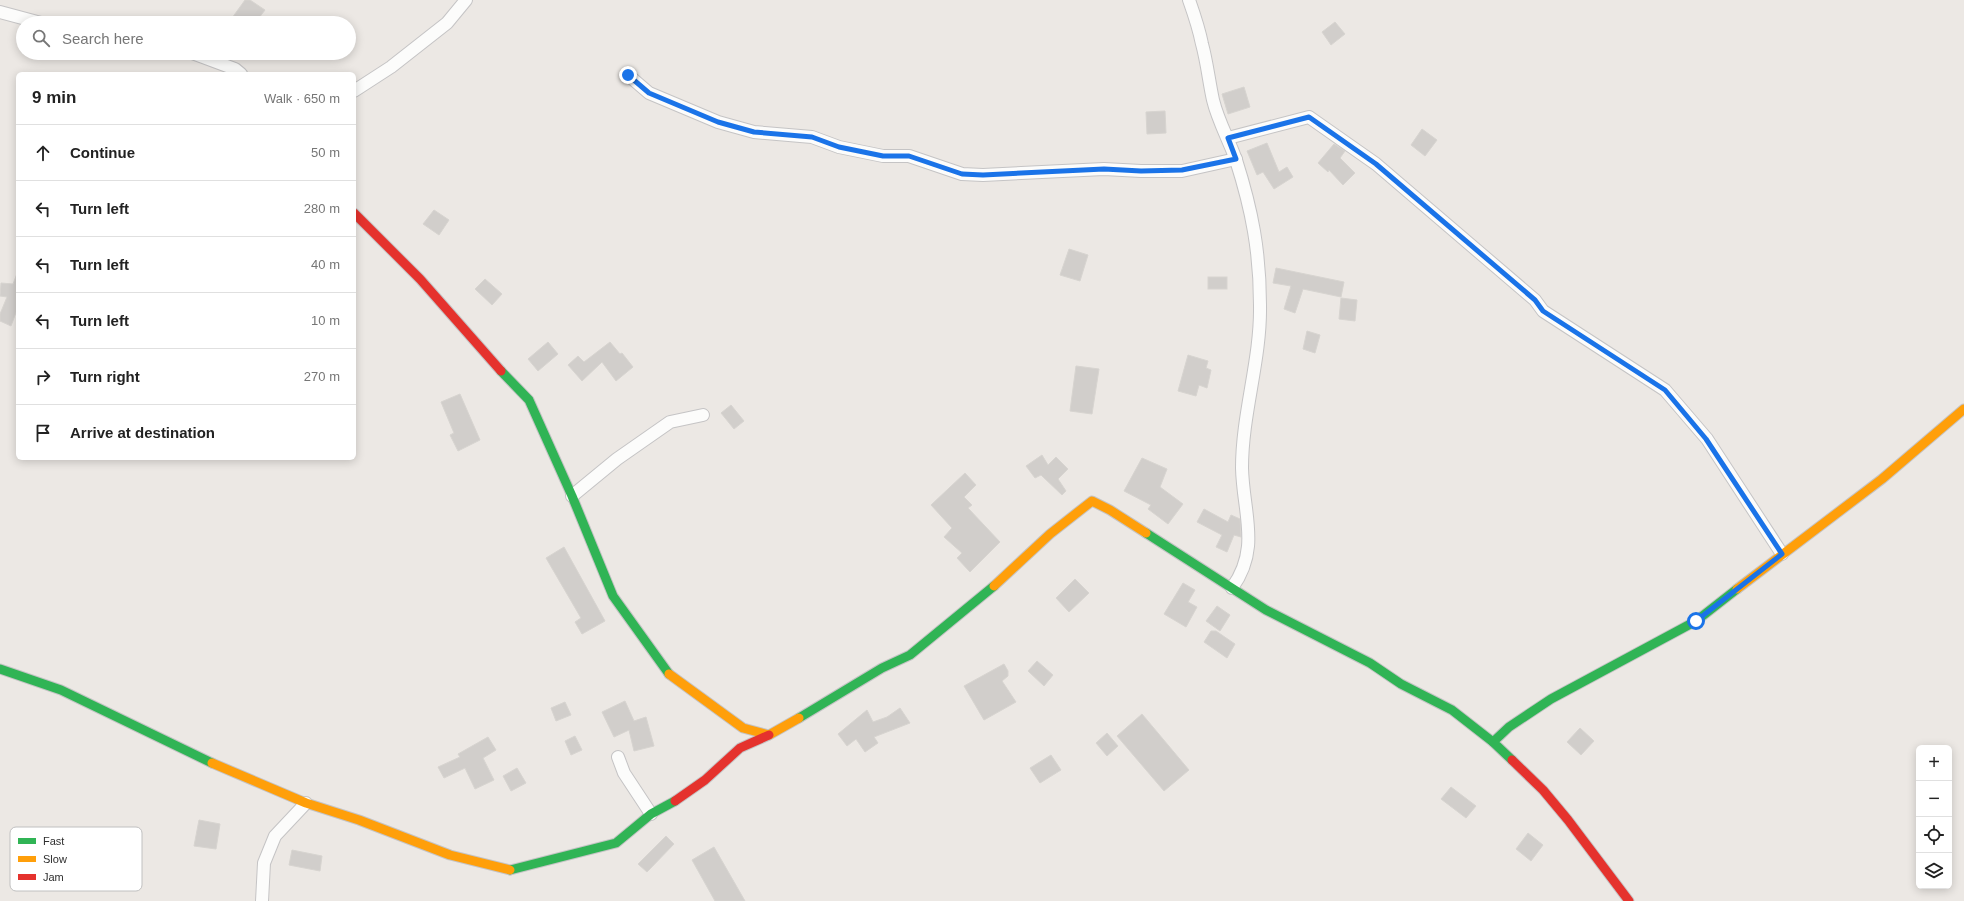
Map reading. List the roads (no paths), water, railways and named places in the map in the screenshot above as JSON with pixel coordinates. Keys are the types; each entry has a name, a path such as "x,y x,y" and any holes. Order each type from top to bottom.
{"street":[{"path":"356,90 392,68 447,23 466,0"},
{"path":"1189,0 1203,45 1214,102 1236,159 1252,213 1260,266 1260,308 1257,350 1245,424 1242,468 1250,543 1242,574 1232,588"},
{"path":"0,12 16,16"},
{"path":"212,60 235,68 239,72"},
{"path":"628,75 649,93 718,122 754,132 812,137 839,147 883,156 909,156 962,174 983,175 1104,169 1141,171 1182,170 1236,159"},
{"path":"1228,138 1309,117 1376,164 1535,300 1543,311 1665,390 1706,439 1782,554"},
{"path":"356,215 420,279 489,358 529,400 572,496 613,596 666,671 743,728 769,735"},
{"path":"1493,742 1509,727 1549,699 1568,691 1696,621 1882,479 1964,409"},
{"path":"572,496 617,459 670,422 703,415"},
{"path":"0,669 61,690 208,761 306,803 359,820 450,855 508,870 616,843 651,814 669,805 705,780 740,748 769,735 846,691 882,668 910,656 996,584 1050,534 1092,501 1110,510 1266,610 1370,663 1401,684 1452,710 1493,742 1544,790 1629,901"},
{"path":"618,757 624,773 651,814"},
{"path":"262,901 264,863 275,836 306,803"}]}
